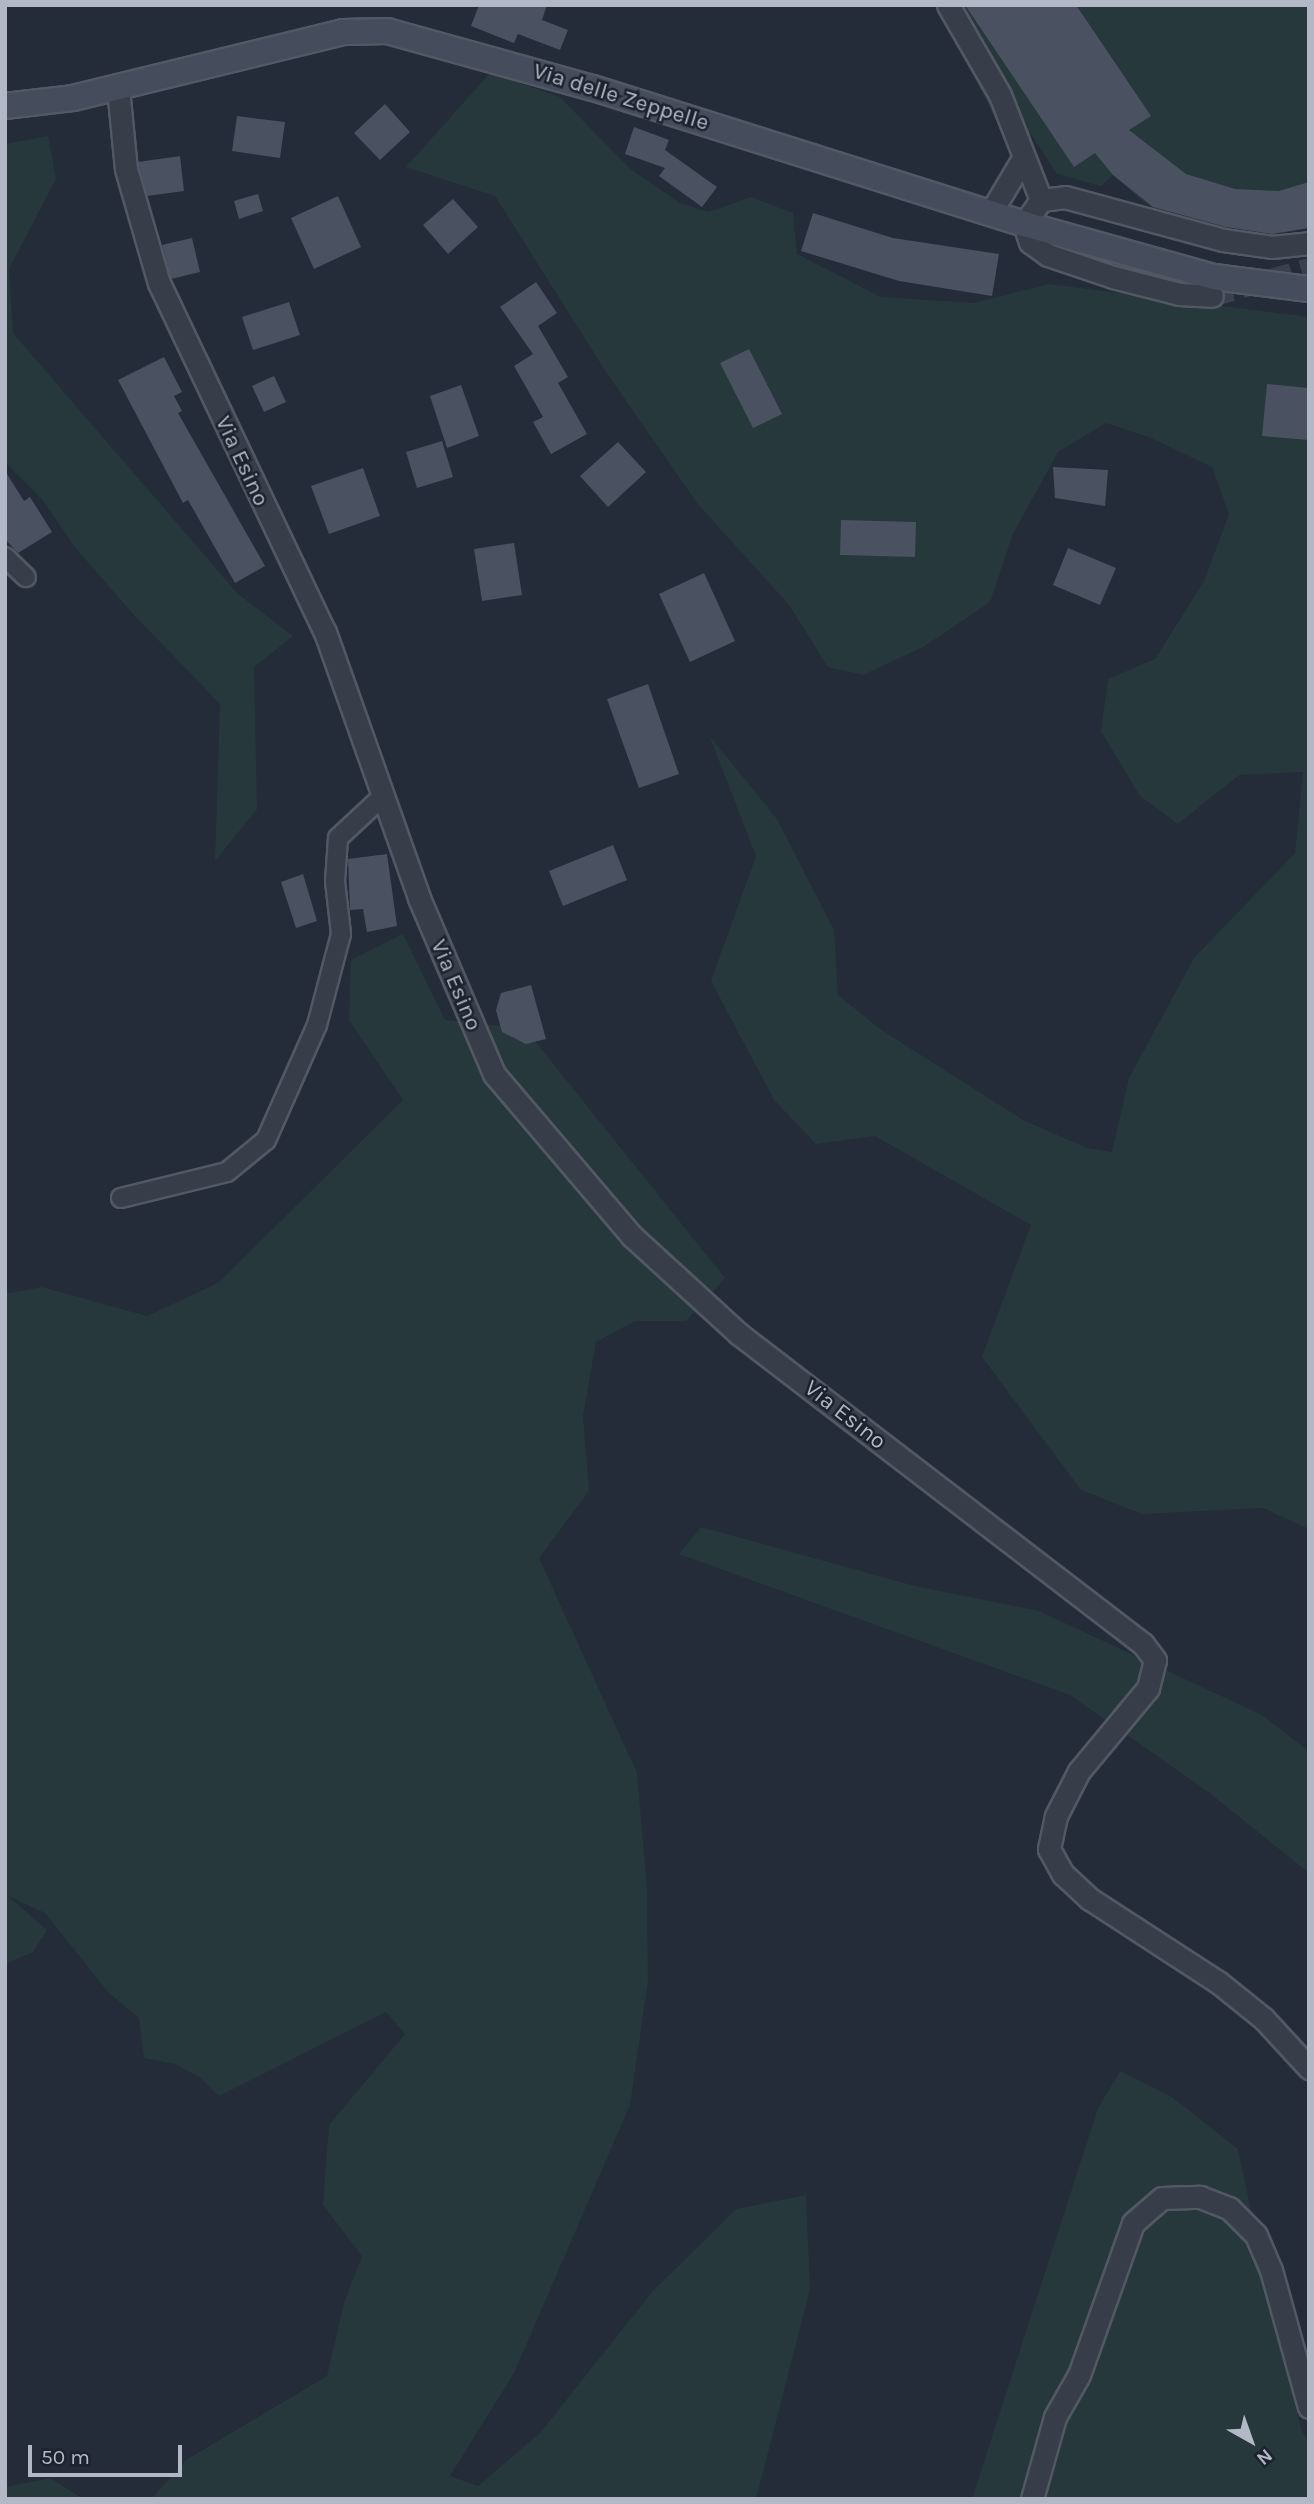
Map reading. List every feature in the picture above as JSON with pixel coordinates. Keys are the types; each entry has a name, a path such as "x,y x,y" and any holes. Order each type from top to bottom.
{"main road":[{"name":"Via delle Zeppelle","path":"5,106 118,88 344,32 387,31 448,44 1024,224 1214,276 1309,289"}],"street":[{"path":"948,5 1000,95 1022,160 1041,200"},
{"name":"Via Esino","path":"118,88 126,169 159,283 325,632 419,898 494,1074 632,1236 739,1334 1143,1644 1155,1660 1148,1688 1079,1771 1056,1816 1049,1849 1063,1874 1090,1899 1218,1982 1264,2019 1309,2068"},
{"path":"991,212 1022,160"},
{"path":"1212,296 1139,284 1048,255 1030,242 1024,224 1041,200 1065,197 1223,240 1272,247 1309,243"},
{"path":"5,556 26,577"},
{"path":"121,1198 227,1172 266,1140 317,1026 341,934 335,881 338,838 383,796"},
{"path":"1031,2499 1055,2417 1079,2375 1133,2223 1162,2199 1200,2197 1229,2208 1256,2235 1271,2270 1309,2407"}],"shaded area":[{"path":"939,5 1309,5 1309,228 1272,235 1227,234 1171,218 1143,202 1113,175 1101,186 1057,174 1031,134 1001,131"},
{"path":"490,73 560,97 629,168 680,203 709,212 751,197 793,213 797,254 881,297 974,303 1049,284 1309,317 1309,1529 1263,1508 1142,1514 1081,1490 982,1357 1031,1225 875,1136 816,1144 774,1100 711,981 756,856 709,735 777,819 834,930 838,995 880,1029 1023,1120 1087,1148 1112,1152 1129,1078 1194,958 1295,853 1303,772 1239,775 1178,824 1140,796 1101,731 1108,679 1155,659 1204,581 1229,514 1212,467 1151,438 1106,423 1058,452 1012,536 990,602 925,646 863,675 828,667 789,605 697,503 606,372 495,196 406,167"},
{"path":"48,136 56,179 9,269 13,333 238,594 293,636 254,667 257,809 215,861 220,704 133,614 74,546 42,499 5,462 5,144"},
{"path":"403,934 445,1020 510,1027 531,1036 725,1278 686,1321 635,1321 596,1342 583,1416 589,1491 539,1558 637,1773 647,1888 648,1981 630,2105 514,2373 450,2476 478,2486 540,2433 652,2292 736,2209 806,2195 810,2289 756,2499 151,2499 186,2460 327,2376 344,2303 362,2256 323,2205 329,2125 405,2034 386,2012 219,2096 201,2078 175,2064 144,2058 139,2018 108,1992 45,1913 8,1896 47,1930 33,1952 5,1964 5,1294 42,1287 147,1316 218,1283 403,1100 349,1020 351,960"},
{"path":"701,1527 915,1586 1039,1611 1262,1715 1309,1751 1309,1873 1207,1791 1070,1695 679,1554"},
{"path":"1120,2071 1172,2097 1238,2149 1271,2306 1302,2432 1309,2441 1309,2499 972,2499 1098,2108"},
{"path":"50,2478 83,2499 5,2499 5,2487"}],"building":[{"path":"479,5 547,5 542,20 568,30 560,50 518,34 514,43 471,26"},
{"path":"965,5 1076,5 1151,116 1129,130 1186,174 1235,189 1279,191 1309,182 1309,228 1272,234 1226,227 1153,207 1113,175 1095,153 1074,167"},
{"path":"385,104 410,132 380,160 354,133"},
{"path":"237,116 285,122 280,158 232,151"},
{"path":"634,127 669,140 665,150 717,187 702,207 659,176 665,168 625,154"},
{"path":"180,156 184,191 147,196 138,162"},
{"path":"258,194 263,211 239,219 234,201"},
{"path":"338,196 361,247 314,269 291,218"},
{"path":"453,199 478,227 448,254 423,225"},
{"path":"813,213 893,238 999,254 992,296 899,281 801,251"},
{"path":"192,238 200,272 171,279 162,245"},
{"path":"536,282 557,313 538,326 568,377 558,383 587,434 551,454 533,422 543,417 514,366 533,354 500,307"},
{"path":"289,302 300,335 253,350 242,317"},
{"path":"749,349 782,414 753,428 720,363"},
{"path":"164,357 182,392 174,396 182,411 178,413 265,566 235,583 188,500 183,503 118,380"},
{"path":"274,376 286,402 264,412 252,386"},
{"path":"1267,384 1309,388 1309,440 1262,436"},
{"path":"461,385 479,436 447,448 430,396"},
{"path":"442,441 453,477 417,488 406,452"},
{"path":"618,442 646,472 608,507 580,476"},
{"path":"1053,467 1108,470 1105,506 1055,498"},
{"path":"363,468 380,516 329,534 311,486"},
{"path":"5,471 24,501 30,497 52,532 18,553 5,539"},
{"path":"841,520 916,522 915,557 840,555"},
{"path":"514,543 522,595 482,601 474,549"},
{"path":"1068,548 1116,568 1100,605 1053,585"},
{"path":"704,573 735,641 690,662 659,594"},
{"path":"648,684 679,774 639,788 607,699"},
{"path":"613,845 627,880 563,906 549,871"},
{"path":"387,854 397,926 367,932 363,909 350,910 348,859"},
{"path":"303,874 317,921 296,928 281,882"},
{"path":"531,985 546,1039 526,1044 502,1032 496,1010 501,993"}],"tunnel":[{"path":"1212,296 1309,268"}]}
